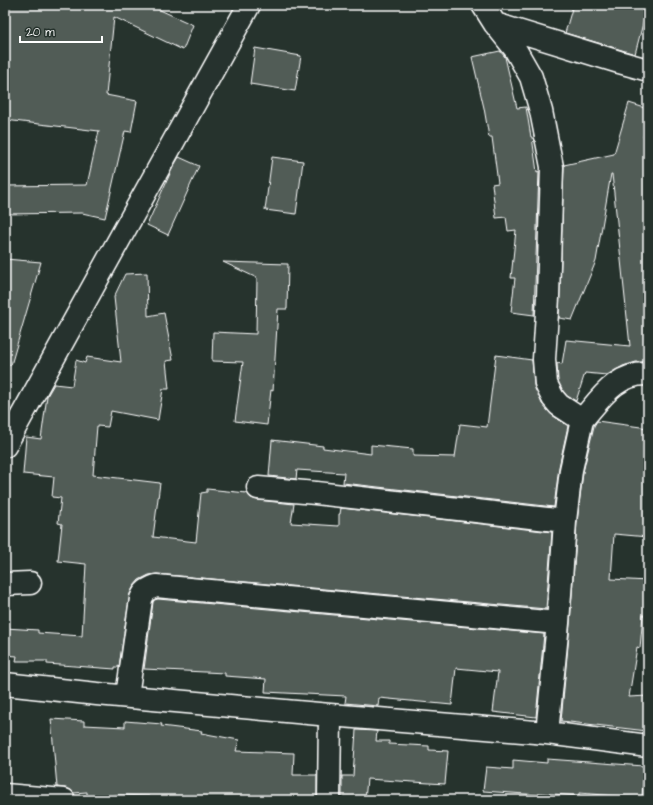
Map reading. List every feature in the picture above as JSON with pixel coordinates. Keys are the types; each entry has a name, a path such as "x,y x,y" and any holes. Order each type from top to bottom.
{"street":[{"path":"5,444 249,5"},
{"path":"483,5 495,24 515,48 531,77 541,111 552,167 548,297 544,359 546,384 553,398 559,405 582,420"},
{"path":"495,24 648,70"},
{"path":"547,733 558,623 565,521 571,470 582,420 611,387 624,378 633,375 648,374"},
{"path":"258,488 565,521"},
{"path":"5,584 30,583"},
{"path":"128,696 141,599 144,592 156,586 558,623"},
{"path":"5,684 330,715 547,733 648,746"},
{"path":"329,800 330,715"},
{"path":"5,795 57,800"}],"building":[{"path":"5,5 149,5 193,25 183,50 114,17 106,95 137,101 131,132 125,131 105,218 82,213 5,214 5,186 87,185 99,131 5,120"},
{"path":"573,5 636,5 647,8 635,54 565,33"},
{"path":"255,48 301,56 295,91 250,84"},
{"path":"500,51 505,57 517,108 526,107 537,172 539,171 534,315 511,312 515,278 511,278 516,230 508,231 506,217 496,218 492,184 498,183 492,137 489,137 472,57"},
{"path":"629,103 648,109 648,119 643,137 648,139 648,362 636,362 623,366 607,375 585,373 576,401 567,396 558,381 557,363 562,364 566,340 630,346 612,174 596,261 572,320 559,318 564,165 614,154"},
{"path":"179,157 199,166 168,235 147,225"},
{"path":"272,157 303,161 296,214 265,210"},
{"path":"5,259 41,262 11,365 5,365"},
{"path":"223,262 288,264 287,309 278,309 273,391 271,390 267,425 235,421 243,362 212,361 213,332 256,334 257,278"},
{"path":"147,273 148,316 164,313 173,360 166,361 169,389 163,389 158,420 111,411 108,427 97,426 93,475 160,483 153,537 196,542 201,493 207,492 207,489 247,493 251,498 257,500 294,504 291,523 339,526 339,514 341,508 552,532 546,609 157,574 149,575 139,580 130,594 119,667 115,667 115,669 47,664 47,661 16,661 17,656 5,655 5,628 38,630 38,633 82,636 86,564 58,561 62,524 58,523 61,498 52,497 54,477 23,474 26,437 41,439 47,396 54,384 72,386 76,360 85,363 87,357 121,362 114,297 125,274"},
{"path":"496,355 532,360 534,385 542,404 552,415 568,426 559,467 554,507 343,483 344,473 297,470 296,479 269,476 272,440 323,446 323,448 371,454 371,445 413,449 413,456 455,457 460,424 487,427"},
{"path":"597,421 648,428 648,537 614,534 611,579 648,581 648,616 643,615 640,648 637,647 629,697 648,696 647,731 561,721 577,522 583,472 594,426"},
{"path":"158,599 544,634 536,717 493,712 498,672 456,668 452,705 379,698 378,706 345,703 346,696 265,692 266,679 225,676 225,673 144,669 153,602 154,600"},
{"path":"51,719 84,721 84,725 125,727 125,721 162,724 161,726 202,731 201,733 239,740 236,751 294,753 293,775 317,775 317,800 177,800 149,798 149,796 117,795 87,798 87,792 74,793 71,790 57,787"},
{"path":"356,730 377,731 376,741 389,741 389,744 429,746 429,750 448,751 445,784 367,779 365,800 342,800 342,776 353,776"},
{"path":"547,759 644,766 642,798 579,793 579,796 483,791 486,767 513,769 513,760 547,763"}]}
